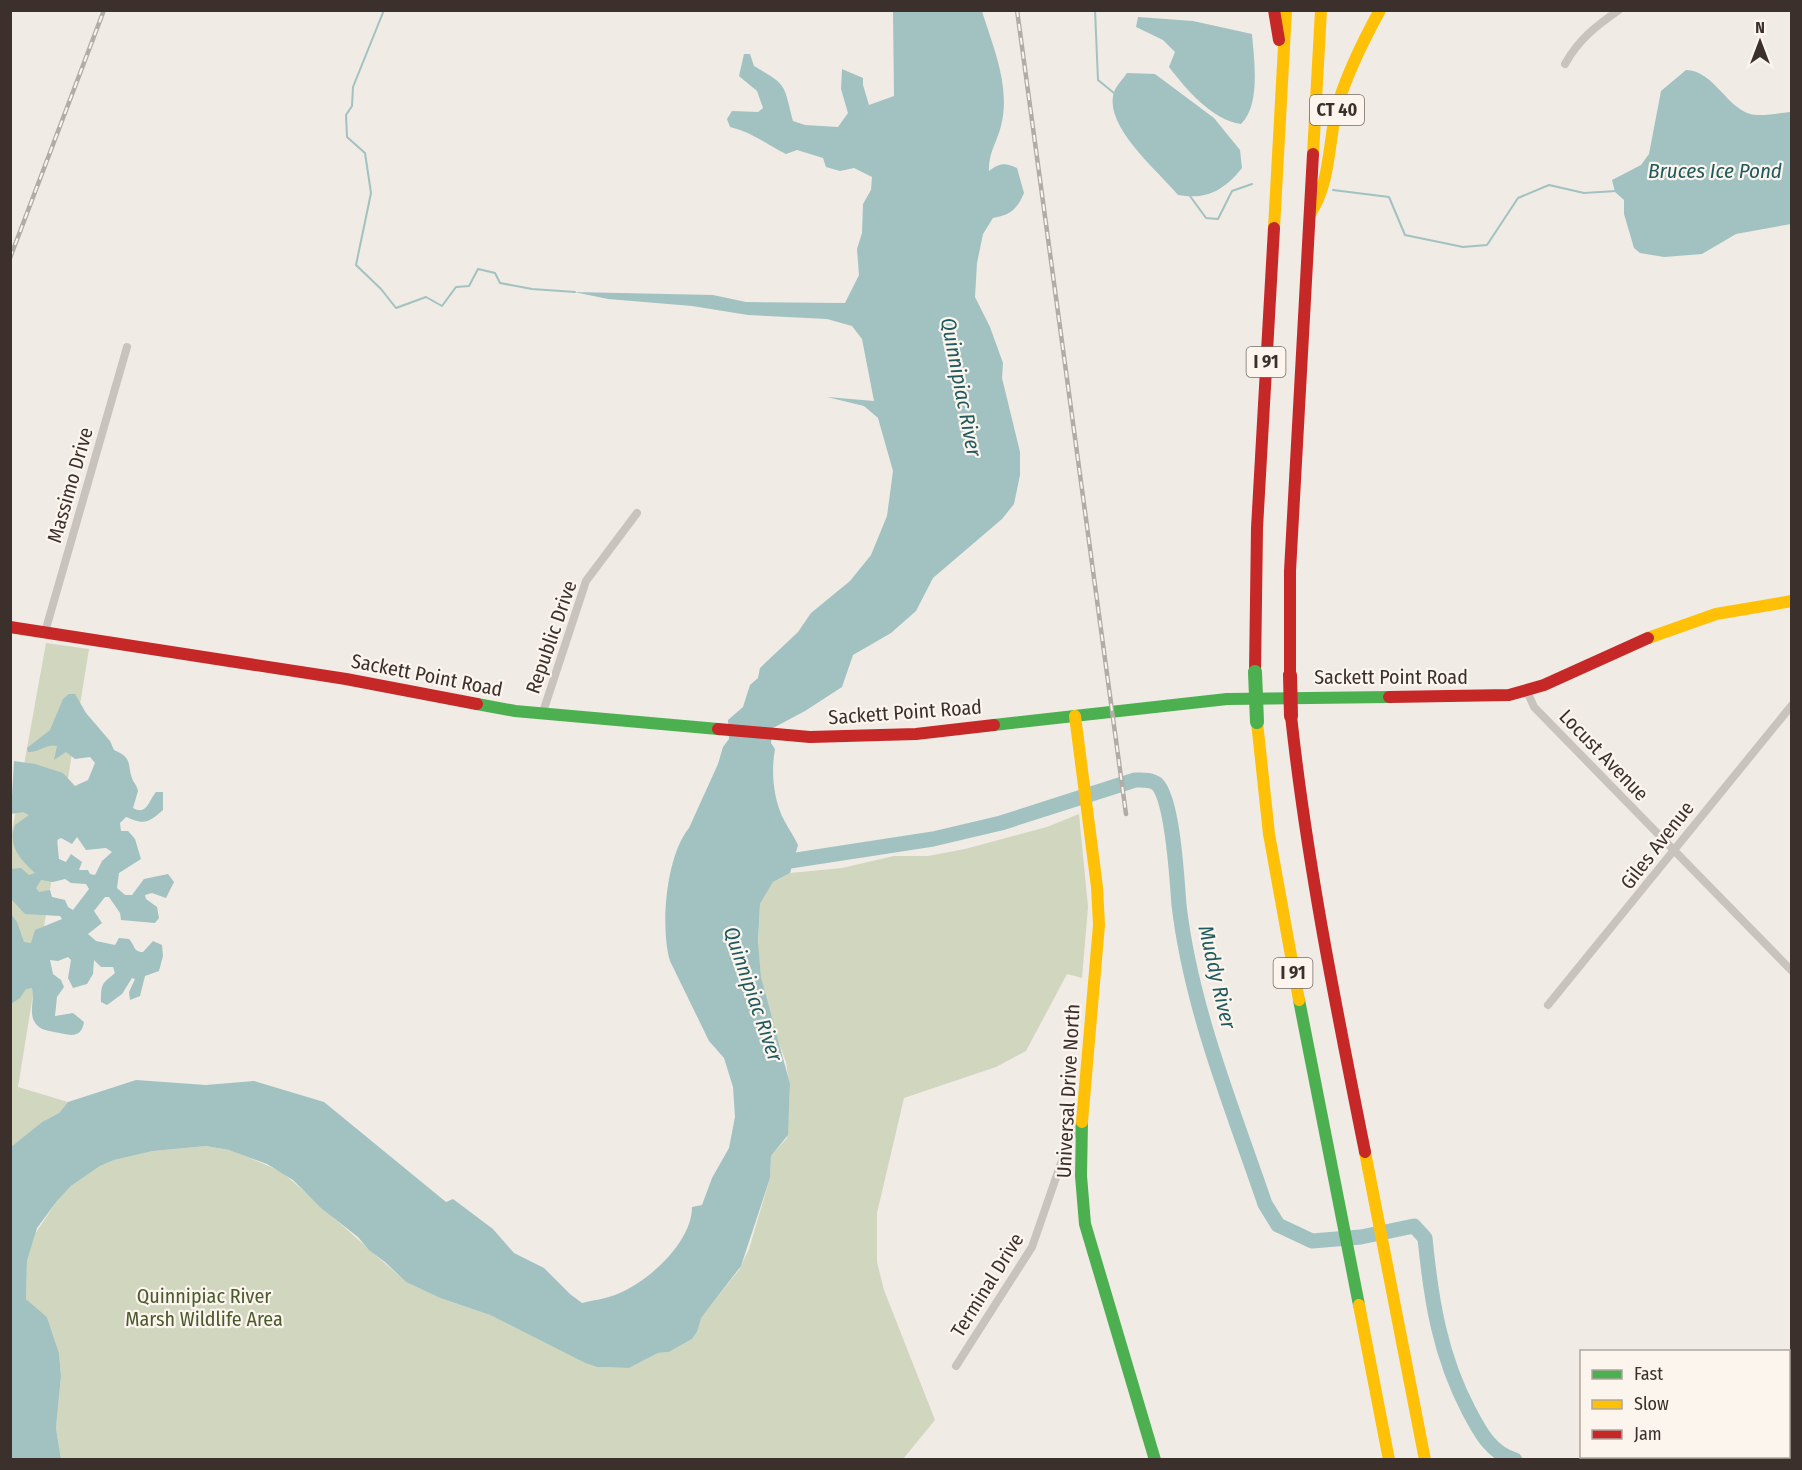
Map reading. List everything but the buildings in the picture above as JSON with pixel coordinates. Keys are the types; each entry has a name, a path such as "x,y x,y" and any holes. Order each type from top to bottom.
{"main road":[{"path":"1274,10 1283,52"},
{"name":"I 91","path":"1286,10 1257,528 1255,672 1257,722 1274,871 1389,1460"},
{"name":"I 91","path":"1322,10 1290,571 1292,716 1309,865 1425,1460"},
{"name":"CT 40","path":"1310,214 1323,194 1329,144 1341,95 1354,61 1380,10"},
{"name":"Sackett Point Road","path":"10,627 346,678 542,715 730,732 827,738 893,736 1227,699 1322,696 1484,697 1527,691 1684,622 1749,606 1791,601"},
{"name":"Universal Drive North","path":"1075,716 1097,886 1099,925 1082,1120 1081,1176 1085,1224 1155,1460"}],"street":[{"path":"1565,64 1588,31 1619,10"},
{"name":"Massimo Drive","path":"45,632 127,347"},
{"name":"Republic Drive","path":"542,715 586,581 637,513"},
{"name":"Locust Avenue","path":"1527,691 1534,707 1790,968"},
{"name":"Giles Avenue","path":"1548,1005 1791,705"},
{"name":"Terminal Drive","path":"956,1366 1032,1247 1069,1140 1082,1120"}],"green space":[{"path":"46,643 89,649 18,1087 68,1102 59,1113 42,1122 11,1148 11,837"},
{"name":"Quinnipiac River Marsh Wildlife Area","path":"1079,814 1088,907 1082,978 1067,974 1026,1051 996,1067 904,1098 877,1213 877,1262 884,1290 935,1420 903,1459 61,1459 56,1428 61,1376 59,1353 47,1317 26,1299 27,1261 35,1234 57,1201 71,1186 100,1166 114,1160 153,1151 206,1146 234,1151 282,1172 406,1282 440,1298 490,1315 585,1363 597,1367 629,1368 658,1353 669,1352 692,1339 697,1332 699,1320 739,1270 749,1249 770,1178 771,1156 787,1138 790,1090 786,1062 772,1024 761,977 758,948 760,904 773,882 790,873 842,868 894,856 928,856 965,849 1047,827"}],"water":[{"name":"Quinnipiac River","path":"893,11 982,11 999,67 1004,111 990,159 989,171 1002,164 1017,168 1024,193 1016,207 1009,213 993,218 983,234 977,263 975,297 990,327 1003,363 1002,378 1020,452 1020,475 1014,504 1002,519 933,578 916,611 891,633 853,655 842,687 773,728 771,743 775,749 773,776 775,794 780,812 798,845 790,873 773,882 760,904 758,942 761,977 790,1084 788,1135 771,1156 770,1178 741,1266 701,1318 697,1332 692,1339 669,1352 658,1353 629,1368 597,1367 490,1315 440,1298 406,1282 369,1250 358,1237 321,1208 293,1180 267,1164 229,1150 206,1146 153,1151 114,1160 100,1166 71,1186 37,1228 27,1261 26,1299 47,1317 59,1353 61,1376 56,1428 61,1459 11,1459 10,1148 42,1122 59,1113 68,1102 136,1080 206,1085 254,1081 324,1102 446,1202 453,1199 493,1229 514,1253 544,1268 582,1303 607,1298 641,1281 666,1260 676,1248 690,1221 692,1207 702,1205 712,1178 729,1148 735,1117 733,1087 724,1058 709,1041 670,961 667,947 666,911 670,873 681,840 689,828 718,764 723,747 729,739 728,720 743,707 750,685 758,678 760,668 798,632 811,613 850,581 871,555 887,516 893,471 878,418 864,406 827,397 874,401 862,339 852,326 827,319 748,315 692,306 608,299 574,292 713,295 746,302 845,303 859,275 857,249 862,233 863,204 871,190 872,177 854,168 840,171 826,167 823,158 797,150 786,154 752,135 730,127 727,119 732,111 758,112 763,108 757,91 739,76 744,54 750,54 754,66 779,82 785,92 793,121 805,125 838,127 848,113 841,89 842,69 863,78 869,105 894,96"},
{"path":"1138,17 1193,21 1252,34 1255,68 1254,94 1247,116 1241,124 1210,110 1183,85 1169,67 1175,52 1163,40 1136,27"},
{"name":"Bruces Ice Pond","path":"1686,70 1704,76 1733,104 1750,114 1791,112 1791,224 1736,234 1702,254 1664,257 1640,253 1634,248 1624,214 1624,200 1615,192 1612,180 1641,165 1649,154 1661,91"},
{"path":"1127,73 1155,74 1214,118 1240,150 1242,168 1228,183 1206,195 1178,195 1146,161 1124,133 1113,105 1114,92"},
{"path":"69,694 75,694 86,713 110,741 114,750 127,759 138,791 133,808 145,809 156,792 163,792 163,810 154,818 142,822 126,817 120,823 121,831 128,831 135,839 141,859 119,873 117,888 125,895 132,895 144,879 168,874 174,882 166,898 152,893 145,895 146,899 157,907 159,918 155,923 121,920 120,913 109,897 105,897 94,911 102,923 88,934 96,941 115,945 119,938 129,939 140,952 143,952 153,941 162,945 163,956 159,971 145,976 140,996 130,1000 129,992 135,979 132,978 122,994 107,1005 101,1002 101,991 105,982 115,973 113,967 101,967 94,960 93,974 87,984 73,988 68,978 71,960 68,957 58,961 50,960 53,974 61,980 64,987 57,997 55,1016 73,1013 84,1022 80,1032 73,1035 45,1030 36,1024 32,1013 32,988 26,989 20,998 11,1004 11,914 17,922 24,942 31,943 35,930 62,919 60,916 25,914 11,899 11,869 21,868 29,875 35,873 20,858 14,846 15,825 29,815 23,812 11,814 14,761 35,764 63,773 75,786 88,780 95,763 90,757 75,759 66,752 54,760 57,746 53,745 28,752 27,748 50,730 63,699","holes":["77,837 86,850 106,848 112,852 102,861 95,875 90,874 88,870 79,870 82,862 71,854 66,862 59,859 57,840 61,838 72,844","65,879 71,883 86,884 89,889 73,910 68,907 65,900 52,897 50,890 39,892 36,888 41,880 53,882"]}],"waterway":[{"path":"384,10 353,87 352,106 346,115 347,137 365,153 371,193 356,265 381,289 396,308 426,297 442,306 456,287 469,286 478,269 495,273 500,283 532,289 575,292"},
{"path":"1095,10 1098,80 1114,93"},
{"path":"1190,196 1206,218 1218,219 1232,191 1252,184"},
{"path":"1333,190 1389,197 1405,235 1463,247 1487,245 1518,198 1549,185 1584,193 1616,191"},
{"name":"Muddy River","path":"777,863 933,839 1001,823 1135,780 1155,782 1167,806 1179,905 1193,982 1214,1057 1265,1204 1278,1225 1312,1241 1361,1237 1414,1226 1425,1238 1438,1327 1459,1390 1487,1441 1499,1452 1515,1460"}],"railway":[{"path":"10,258 104,10"},
{"path":"1017,10 1126,814"}],"traffic: fast":[{"path":"1255,672 1257,722"},
{"path":"994,725 1227,699 1389,697"},
{"path":"477,704 515,711 718,729"},
{"path":"1299,1000 1359,1305"},
{"path":"1082,1122 1081,1176 1085,1224 1155,1460"}],"traffic: slow":[{"path":"1274,228 1286,10"},
{"path":"1313,154 1321,10"},
{"path":"1310,214 1322,189 1341,94 1356,57 1380,10"},
{"path":"1648,638 1716,614 1792,601"},
{"path":"1075,716 1097,887 1099,925 1082,1122"},
{"path":"1257,722 1269,834 1299,1000"},
{"path":"1365,1152 1425,1460"},
{"path":"1359,1305 1389,1460"}],"traffic: jam":[{"path":"1274,10 1279,40"},
{"path":"1290,675 1290,571 1313,154"},
{"path":"1255,672 1257,528 1274,228"},
{"path":"10,627 346,679 477,704"},
{"path":"1389,697 1509,695 1544,685 1648,638"},
{"path":"1290,675 1291,716"},
{"path":"1291,716 1314,880 1365,1152"},
{"path":"718,729 810,737 916,734 994,725"}]}
